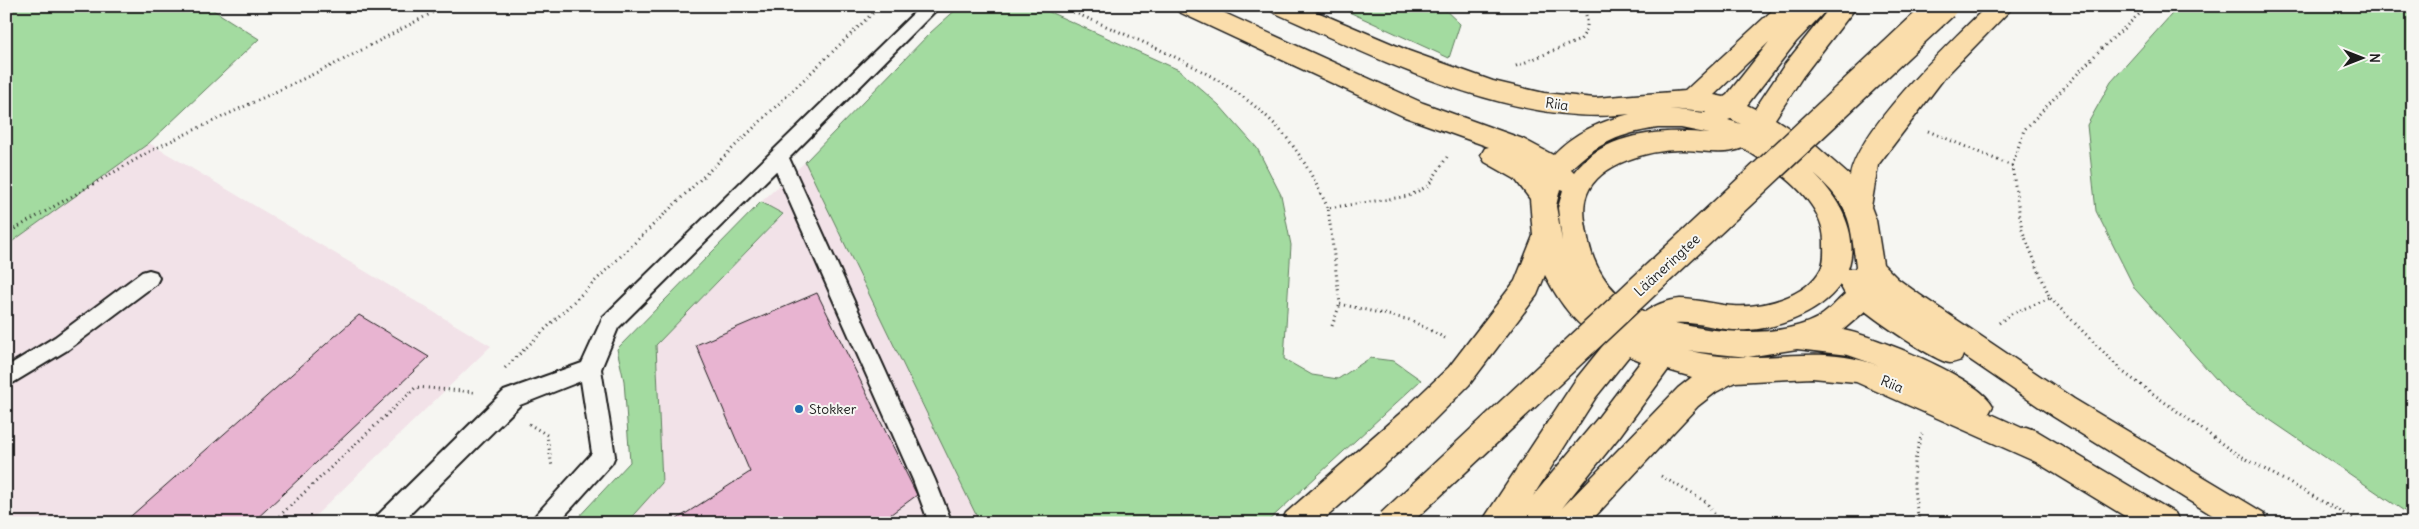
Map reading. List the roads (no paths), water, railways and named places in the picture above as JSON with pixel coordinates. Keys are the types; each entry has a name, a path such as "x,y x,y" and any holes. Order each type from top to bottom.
{"highway":[{"path":"1187,6 1416,111 1488,135 1555,168 1576,188"},
{"name":"Riia","path":"1282,6 1428,70 1502,93 1560,105 1606,107 1666,100 1695,111"},
{"path":"1695,111 1705,90 1792,6"},
{"path":"1695,111 1729,129 1751,129 1789,139 1840,183 1858,206 1870,242 1866,281 1840,320 1800,338 1764,343 1722,344 1634,333 1585,314 1570,297 1558,273 1547,236 1543,197 1555,168 1580,143 1613,127 1695,111 1728,108 1745,92 1762,68 1818,6"},
{"path":"1732,370 1694,364 1662,356 1634,333 1625,316 1606,301 1593,286 1582,268 1576,247 1571,210 1576,188 1594,168 1619,153 1646,144 1678,140 1720,144 1733,143 1751,129 1845,6"},
{"name":"Lääneringtee","path":"1391,523 1943,6"},
{"path":"1858,206 1865,163 1889,129 1936,71 2002,6"},
{"name":"Riia","path":"1428,70 1468,94 1513,114 1553,123 1613,127"},
{"path":"1498,523 1574,406 1606,361 1634,333 1667,312 1738,318 1780,312 1808,299 1832,277 1838,263 1840,244 1830,214 1816,191 1728,108"},
{"path":"1416,111 1468,143 1524,172 1543,197"},
{"path":"1297,523 1416,418 1459,376 1527,287 1547,236"},
{"path":"1838,263 1866,281 1884,312 1973,364 2064,408 2253,523"},
{"name":"Riia","path":"1800,338 1847,343 1895,359 1977,406 2040,450 2164,523"},
{"path":"1530,523 1608,428 1662,356 1686,340"},
{"name":"Riia","path":"1732,370 1822,366 1852,369 1891,382 2040,450"},
{"path":"1568,523 1688,397 1706,383 1732,370"}],"lane":[{"path":"543,523 604,456 590,368 610,323 932,6"},
{"path":"779,156 924,480 941,523"},
{"path":"6,378 62,343 149,278"},
{"path":"385,523 512,398 590,368"}],"place":[{"name":"Stokker","path":"799,409"}]}
